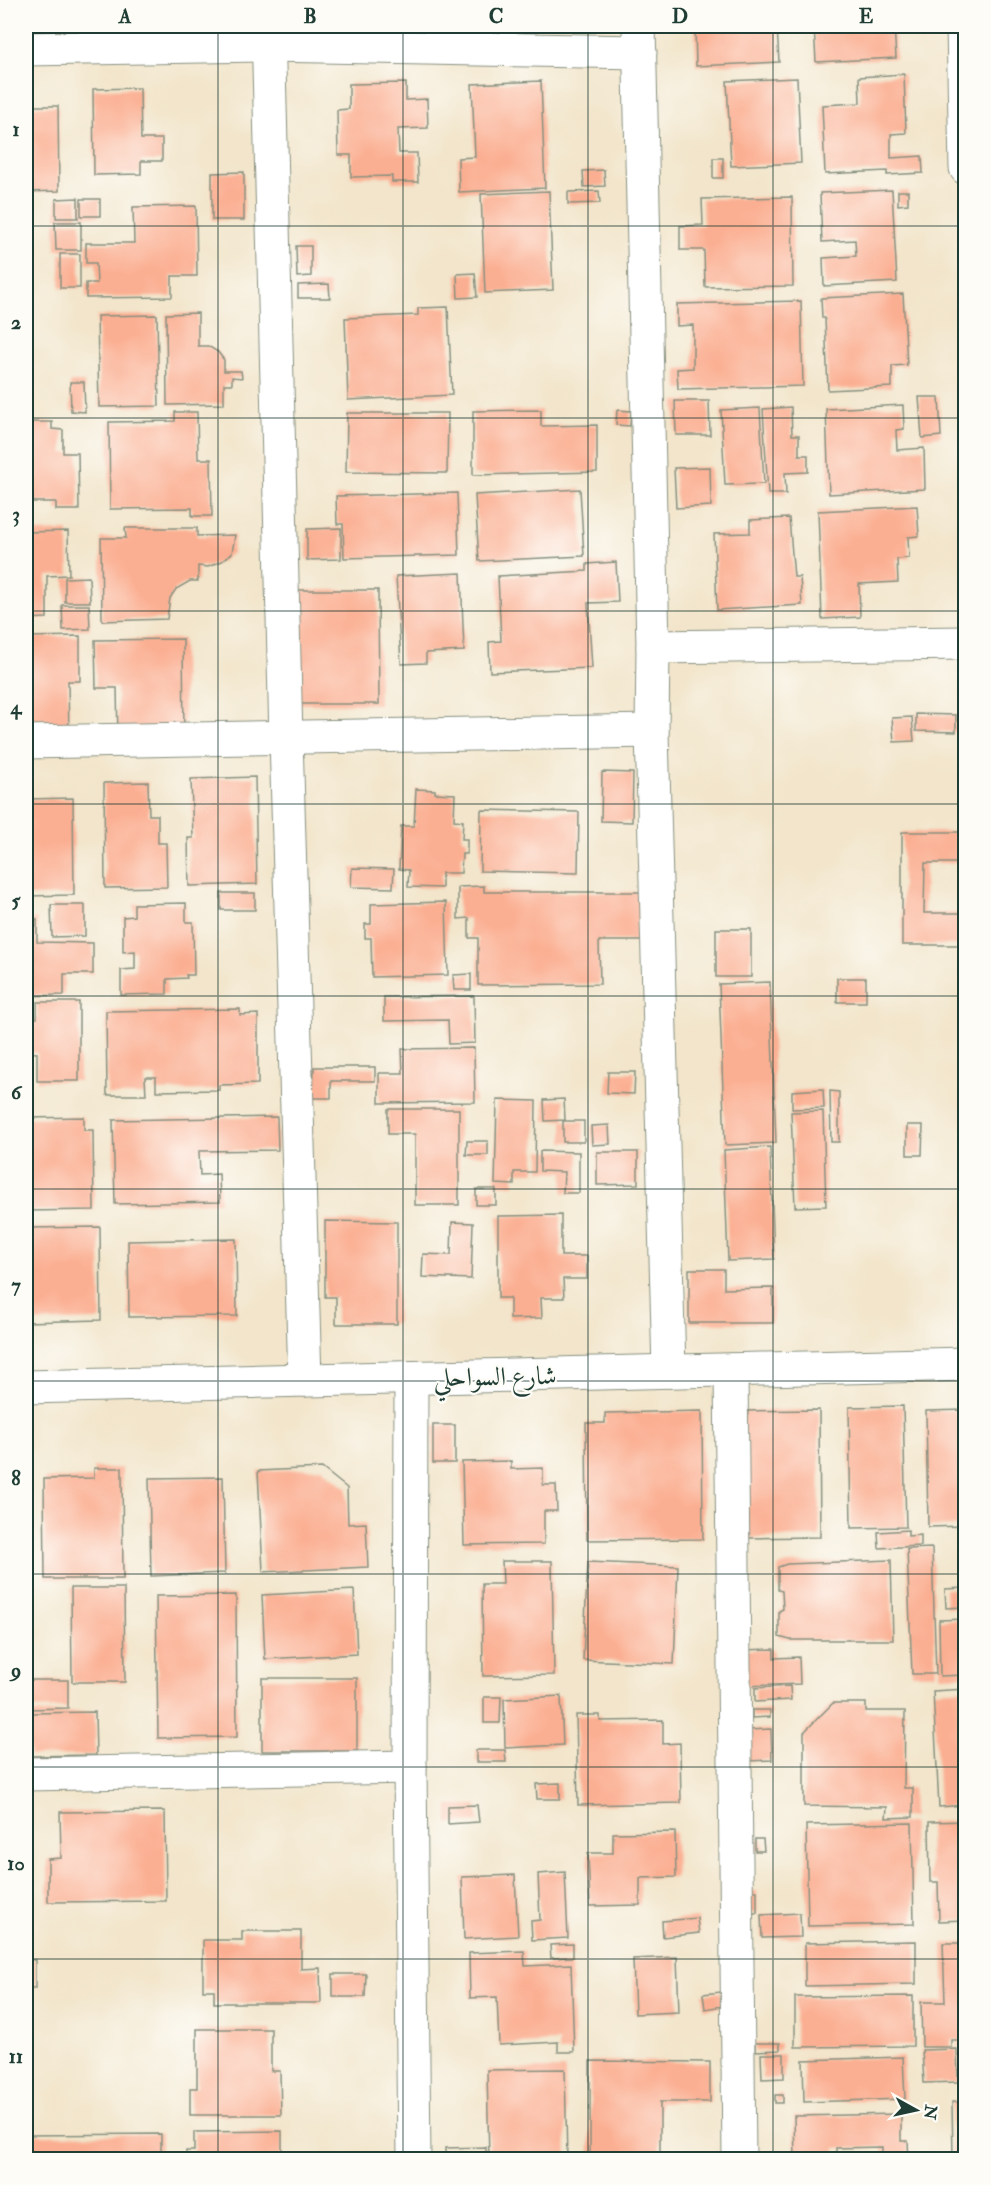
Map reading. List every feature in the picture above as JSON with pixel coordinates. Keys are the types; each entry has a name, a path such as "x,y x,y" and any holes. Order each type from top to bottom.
{"street":[{"path":"963,26 966,168"},
{"path":"268,35 305,1380"},
{"path":"26,49 268,35 640,39 653,647 652,731 669,1371"},
{"path":"653,647 966,643"},
{"path":"26,742 652,731"},
{"name":"شارع السواحلي","path":"26,1388 966,1364"},
{"path":"731,1370 740,2160"},
{"path":"411,1378 410,1767 414,2160"},
{"path":"26,1774 410,1767"}],"building":[{"path":"26,26 53,26 53,46 26,47"},
{"path":"91,26 178,26 178,38 91,39"},
{"path":"316,26 438,26 438,28 388,28 388,45 360,45 360,29 316,30"},
{"path":"695,26 777,26 779,62 696,66"},
{"path":"814,26 894,26 896,58 816,62"},
{"path":"904,74 906,133 891,134 891,158 922,156 923,173 887,175 887,171 825,174 822,105 860,103 859,77"},
{"path":"797,78 801,163 731,166 727,81"},
{"path":"541,81 545,188 459,192 458,158 475,157 472,84"},
{"path":"406,83 406,100 427,99 428,128 398,129 399,153 417,153 418,182 392,182 392,176 351,177 351,155 338,155 337,110 349,109 349,84"},
{"path":"140,88 141,139 162,139 162,161 141,161 141,174 94,175 93,89"},
{"path":"26,93 33,93 33,106 58,106 59,191 26,192"},
{"path":"713,158 723,158 723,178 713,178"},
{"path":"604,170 605,186 584,187 583,171"},
{"path":"244,172 244,220 212,220 212,173"},
{"path":"892,190 897,282 824,286 823,258 856,256 855,240 822,242 820,193"},
{"path":"549,191 553,290 485,293 481,194"},
{"path":"599,191 600,203 568,204 568,192"},
{"path":"898,191 908,191 908,204 898,205"},
{"path":"792,197 793,286 705,287 704,250 680,250 680,226 703,225 702,199"},
{"path":"78,198 78,218 56,218 56,199"},
{"path":"81,199 100,199 100,216 81,216"},
{"path":"196,206 197,276 172,276 172,297 86,298 86,283 97,283 96,263 86,263 86,243 134,243 133,207"},
{"path":"55,222 81,222 81,250 56,250"},
{"path":"26,245 28,245 28,292 26,292"},
{"path":"296,246 311,246 311,276 297,277"},
{"path":"60,254 80,254 80,288 60,288"},
{"path":"475,273 477,297 458,298 457,274"},
{"path":"329,284 330,298 298,298 298,285"},
{"path":"903,294 907,365 892,366 892,387 828,390 825,318 822,318 821,298"},
{"path":"801,301 803,386 678,389 677,369 693,368 693,325 677,326 677,304"},
{"path":"448,307 452,395 348,400 345,318 418,315 418,308"},
{"path":"198,313 198,346 208,346 218,352 224,360 224,371 241,371 242,378 232,377 232,384 224,384 224,404 167,405 166,314"},
{"path":"157,315 159,406 99,407 97,316"},
{"path":"70,382 84,382 85,412 71,411"},
{"path":"919,397 939,397 941,436 922,438"},
{"path":"675,401 709,401 710,435 676,435"},
{"path":"903,405 904,429 896,430 897,450 924,448 925,489 829,494 826,409"},
{"path":"791,407 792,435 799,435 799,455 808,455 808,472 785,473 786,494 768,494 763,409"},
{"path":"760,408 764,484 725,485 721,410"},
{"path":"541,410 541,426 597,425 597,472 473,475 473,411"},
{"path":"617,410 631,411 630,426 616,425"},
{"path":"175,412 197,412 198,459 211,459 212,516 192,516 192,508 110,509 109,422 175,421"},
{"path":"347,413 448,413 447,473 346,472"},
{"path":"26,422 52,422 52,429 63,430 63,453 78,453 79,510 56,510 56,502 33,502 32,487 26,487"},
{"path":"710,467 711,506 676,508 674,468"},
{"path":"580,489 584,556 479,561 475,495"},
{"path":"457,493 459,555 344,558 343,524 337,524 336,496"},
{"path":"917,506 919,536 908,537 909,558 897,559 898,582 859,584 860,617 822,619 818,511"},
{"path":"789,518 794,577 800,577 802,605 717,610 714,534 750,533 750,520"},
{"path":"125,528 197,528 197,536 235,535 232,553 222,561 208,567 198,566 198,581 190,581 176,589 170,598 167,619 102,621 101,538 126,538"},
{"path":"341,528 341,559 307,560 307,529"},
{"path":"68,531 69,575 47,576 47,618 26,619 26,532"},
{"path":"616,562 618,602 588,603 592,668 490,672 489,642 501,641 498,576 587,571 587,564"},
{"path":"461,573 464,651 426,653 426,663 401,664 396,576"},
{"path":"89,577 90,602 65,602 65,578"},
{"path":"296,590 378,590 379,704 296,704"},
{"path":"62,605 89,605 90,629 63,630"},
{"path":"80,636 80,681 68,681 69,736 26,737 26,637"},
{"path":"183,639 184,736 118,737 117,688 96,688 95,640"},
{"path":"916,714 956,715 956,732 916,731"},
{"path":"912,717 914,741 894,742 892,718"},
{"path":"602,772 633,773 632,822 601,821"},
{"path":"255,777 257,884 189,886 188,838 193,838 191,779"},
{"path":"148,782 149,815 158,815 158,843 166,843 167,887 105,888 104,783"},
{"path":"416,789 455,794 454,820 463,821 462,839 467,839 467,854 462,854 461,873 442,873 442,888 408,887 409,870 399,869 401,826 414,826"},
{"path":"73,798 74,895 26,896 26,799"},
{"path":"481,810 579,812 578,873 480,871"},
{"path":"902,832 961,832 962,863 925,863 924,913 966,913 966,945 902,945"},
{"path":"352,868 394,869 393,888 351,887"},
{"path":"484,886 484,892 642,892 642,941 599,941 600,984 478,985 478,938 469,938 469,918 458,919 458,887"},
{"path":"221,893 255,893 255,910 221,910"},
{"path":"446,902 448,975 372,977 371,938 365,938 365,924 371,924 371,904"},
{"path":"186,903 186,922 193,922 194,975 186,975 187,978 167,979 167,994 121,995 121,970 135,969 135,951 123,952 123,917 134,916 134,904"},
{"path":"51,905 85,905 85,936 52,937"},
{"path":"26,919 37,919 37,942 93,943 93,974 64,974 64,995 26,996"},
{"path":"716,929 751,929 751,977 716,977"},
{"path":"471,974 471,990 454,990 453,975"},
{"path":"837,978 866,978 866,1002 837,1002"},
{"path":"770,982 776,1143 725,1145 719,984"},
{"path":"474,996 475,1043 449,1044 448,1020 384,1021 384,997"},
{"path":"37,1002 79,1002 79,1081 37,1081 37,1053 26,1052 26,1019 37,1018"},
{"path":"240,1009 240,1015 258,1014 258,1084 219,1085 219,1090 156,1091 156,1077 145,1077 146,1095 107,1095 106,1011"},
{"path":"474,1048 475,1102 379,1103 379,1073 403,1073 402,1049"},
{"path":"314,1067 375,1067 375,1081 331,1081 331,1098 313,1098"},
{"path":"608,1072 635,1072 634,1094 607,1093"},
{"path":"823,1089 824,1108 792,1109 792,1091"},
{"path":"830,1091 839,1092 839,1142 831,1142"},
{"path":"564,1099 565,1120 545,1121 544,1100"},
{"path":"497,1100 536,1101 535,1172 514,1172 514,1185 495,1184"},
{"path":"388,1109 459,1109 459,1205 415,1205 415,1134 388,1134"},
{"path":"823,1111 826,1206 795,1207 791,1112"},
{"path":"84,1117 84,1130 93,1130 94,1210 26,1211 26,1118"},
{"path":"277,1117 278,1150 199,1151 200,1175 219,1174 220,1202 115,1204 113,1120"},
{"path":"563,1121 584,1121 584,1142 563,1142"},
{"path":"609,1125 610,1144 592,1145 591,1126"},
{"path":"907,1125 923,1125 922,1155 907,1155"},
{"path":"467,1141 488,1141 488,1155 466,1155"},
{"path":"770,1147 774,1259 728,1261 724,1150"},
{"path":"540,1151 579,1152 579,1193 563,1193 564,1172 540,1171"},
{"path":"597,1152 638,1152 638,1184 597,1185"},
{"path":"476,1189 496,1189 496,1205 476,1205"},
{"path":"561,1215 561,1256 587,1256 587,1279 563,1279 564,1298 541,1298 542,1318 510,1319 510,1298 498,1298 498,1216"},
{"path":"325,1221 397,1222 397,1324 336,1324 336,1297 325,1297"},
{"path":"452,1222 473,1223 471,1279 422,1277 423,1254 451,1255"},
{"path":"100,1227 101,1320 26,1322 26,1228"},
{"path":"236,1239 237,1316 129,1317 128,1241"},
{"path":"689,1269 724,1269 724,1289 773,1288 773,1323 689,1323"},
{"path":"903,1406 906,1527 851,1528 849,1407"},
{"path":"819,1410 820,1537 742,1538 742,1411"},
{"path":"966,1410 966,1526 928,1527 926,1411"},
{"path":"702,1411 703,1539 587,1540 586,1423 605,1423 605,1413"},
{"path":"433,1425 455,1425 455,1463 433,1463"},
{"path":"511,1461 511,1469 543,1468 543,1485 556,1485 557,1511 544,1511 544,1544 464,1545 462,1462"},
{"path":"94,1468 122,1468 123,1579 45,1579 44,1479 94,1478"},
{"path":"322,1468 347,1488 348,1524 366,1523 368,1567 263,1572 258,1471"},
{"path":"223,1477 225,1573 151,1576 149,1478"},
{"path":"908,1530 908,1536 921,1535 921,1546 879,1548 878,1532"},
{"path":"932,1548 936,1674 912,1674 907,1549"},
{"path":"891,1560 893,1640 790,1640 779,1637 779,1611 783,1609 782,1591 778,1590 778,1567 787,1564"},
{"path":"502,1561 552,1561 554,1675 483,1676 482,1584 503,1584"},
{"path":"588,1562 678,1566 674,1664 583,1660"},
{"path":"71,1588 124,1588 125,1682 72,1682"},
{"path":"965,1588 965,1607 946,1608 945,1589"},
{"path":"354,1590 357,1654 265,1659 262,1595"},
{"path":"236,1595 237,1737 158,1738 156,1596"},
{"path":"966,1619 966,1675 940,1676 939,1620"},
{"path":"774,1649 774,1658 799,1657 800,1684 746,1686 744,1650"},
{"path":"262,1678 357,1678 357,1751 262,1751"},
{"path":"29,1680 68,1680 68,1708 29,1709"},
{"path":"790,1686 791,1700 755,1702 755,1688"},
{"path":"966,1689 966,1805 939,1807 933,1691"},
{"path":"561,1696 563,1745 505,1748 504,1699"},
{"path":"484,1697 501,1697 500,1723 484,1723"},
{"path":"833,1703 866,1703 866,1711 905,1711 904,1788 913,1788 913,1817 886,1818 887,1807 804,1806 804,1732"},
{"path":"752,1710 770,1710 770,1717 752,1718"},
{"path":"95,1712 96,1755 30,1756 29,1713"},
{"path":"576,1715 600,1715 600,1721 663,1720 663,1744 680,1743 681,1803 578,1805"},
{"path":"771,1729 772,1760 748,1761 747,1730"},
{"path":"476,1750 505,1750 506,1762 476,1762"},
{"path":"560,1783 560,1799 537,1799 536,1784"},
{"path":"477,1805 479,1822 448,1824 448,1806"},
{"path":"165,1811 166,1901 48,1902 48,1859 61,1858 60,1812"},
{"path":"966,1821 966,1920 939,1921 938,1882 930,1882 929,1822"},
{"path":"912,1823 914,1924 808,1926 806,1825"},
{"path":"675,1832 676,1877 640,1878 640,1905 590,1906 588,1853 613,1853 613,1833"},
{"path":"755,1839 763,1839 764,1851 755,1851"},
{"path":"565,1872 568,1938 532,1940 531,1921 540,1920 538,1874"},
{"path":"515,1875 518,1936 464,1939 462,1877"},
{"path":"745,1891 757,1891 757,1913 745,1913"},
{"path":"800,1913 801,1937 762,1938 761,1915"},
{"path":"697,1918 699,1933 663,1937 662,1921"},
{"path":"242,1931 301,1931 301,1969 320,1968 321,2003 214,2003 214,1990 203,1990 203,1940 242,1940"},
{"path":"916,1941 916,1984 805,1986 805,1943"},
{"path":"943,1943 966,1943 966,2047 959,2047 959,2040 951,2040 951,2047 922,2047 921,2002 945,2002"},
{"path":"573,1944 573,1957 551,1958 550,1945"},
{"path":"524,1951 525,1966 571,1964 574,2052 558,2052 558,2042 499,2045 497,1997 470,1998 469,1953"},
{"path":"677,1957 679,2012 635,2014 633,1959"},
{"path":"26,1960 35,1960 35,1988 26,1988"},
{"path":"333,1974 366,1974 365,1997 333,1997"},
{"path":"721,1992 723,2006 705,2009 703,1994"},
{"path":"913,1996 913,2046 795,2047 795,1997"},
{"path":"197,2029 271,2029 271,2071 280,2071 281,2115 190,2115 190,2088 197,2088"},
{"path":"755,2043 780,2043 780,2050 755,2051"},
{"path":"957,2049 958,2082 924,2083 922,2050"},
{"path":"761,2054 784,2054 784,2078 762,2079"},
{"path":"960,2056 966,2056 966,2097 960,2097"},
{"path":"903,2057 905,2099 804,2102 803,2060"},
{"path":"590,2061 710,2062 710,2102 660,2102 660,2160 590,2160"},
{"path":"565,2069 567,2160 489,2160 487,2070"},
{"path":"775,2095 783,2095 783,2103 775,2103"},
{"path":"952,2102 966,2102 966,2158 953,2158"},
{"path":"901,2114 901,2141 908,2141 909,2160 882,2160 882,2147 836,2148 836,2160 795,2160 794,2116"},
{"path":"282,2131 282,2160 186,2160 186,2151 194,2151 194,2132"},
{"path":"161,2134 161,2160 26,2160 26,2135"},
{"path":"486,2147 486,2160 445,2160 445,2148"}]}
